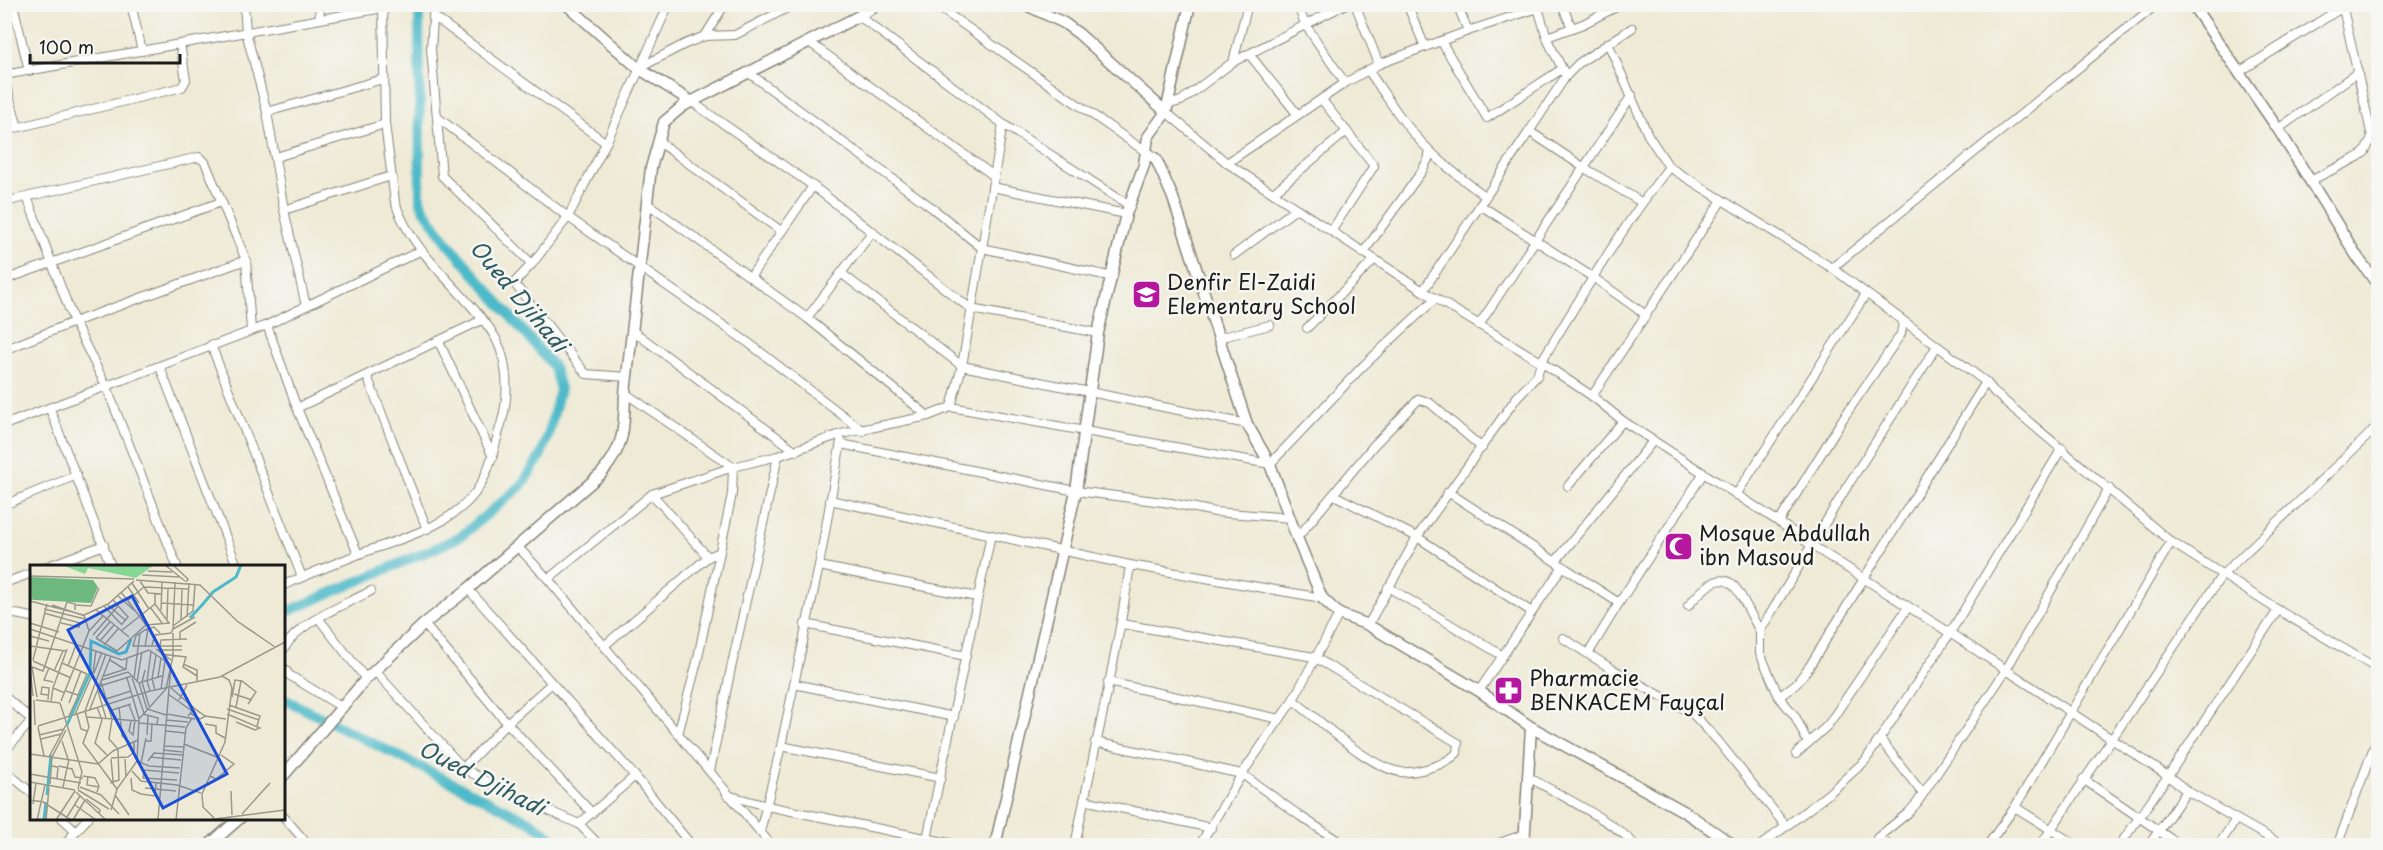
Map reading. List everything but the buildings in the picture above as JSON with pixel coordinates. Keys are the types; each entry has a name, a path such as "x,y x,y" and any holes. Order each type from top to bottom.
{"street":[{"path":"13,4 29,71"},
{"path":"131,4 142,51"},
{"path":"244,4 246,32 267,112 284,210 306,306"},
{"path":"319,4 320,19"},
{"path":"434,4 431,49 442,176 532,264"},
{"path":"566,4 638,68 692,102 813,186 971,309 1098,333"},
{"path":"627,377 586,374 514,283 532,264 568,217 606,143 638,68 669,4"},
{"path":"705,36 725,4"},
{"path":"771,19 778,4"},
{"path":"638,68 705,36 735,35 771,19 795,4"},
{"path":"285,775 366,679 424,624 601,474 614,459 624,427 625,393 651,168 664,122 692,102 878,4"},
{"path":"934,4 1156,159 1173,198 1247,424 1270,464 1322,598 1339,614 1368,625 1479,691 1531,727 1685,812 1735,846"},
{"path":"1024,4 1064,23 1079,34 1227,164 1423,291 1541,362 1592,396 1623,421 1779,522 1811,546 2072,712 2187,791 2284,846"},
{"path":"995,846 1076,491 1098,333 1128,210 1144,165 1148,137 1166,109 1190,4"},
{"path":"1233,62 1248,4"},
{"path":"1296,4 1305,24 1345,83"},
{"path":"1166,109 1233,62 1346,4"},
{"path":"1355,4 1379,63"},
{"path":"1407,4 1425,47"},
{"path":"1457,4 1468,31"},
{"path":"1547,37 1572,28 1622,4"},
{"path":"1832,268 2157,4"},
{"path":"1227,164 1345,83 1379,63 1550,5 1560,5 1565,8 1572,28"},
{"path":"2193,5 2278,129 2358,258 2379,285"},
{"path":"18,127 4,77 383,6 385,124 391,176 399,214 420,251 469,302 490,328 501,350 507,386 506,407 493,457 485,477 469,499 440,523 285,585"},
{"path":"2239,72 2343,6 2372,137 2370,145 2358,157 2310,181"},
{"path":"1538,8 1547,37 1564,73"},
{"path":"433,16 606,143"},
{"path":"859,16 1003,124 1128,210"},
{"path":"1441,41 1487,118 1564,73 1632,28"},
{"path":"809,42 993,176"},
{"path":"1608,43 1648,135 1669,167 1832,268 1986,382 1995,393 2171,542 2278,610 2379,669"},
{"path":"4,131 182,87 186,80 180,44"},
{"path":"1249,54 1298,115"},
{"path":"1368,69 1406,125 1429,150 1455,174 1485,196"},
{"path":"2278,129 2358,72"},
{"path":"749,73 982,248 1113,277"},
{"path":"1423,291 1529,131 1564,73"},
{"path":"267,112 383,79"},
{"path":"1479,325 1632,95"},
{"path":"1322,99 1374,166 1332,230"},
{"path":"437,117 568,217 750,344 863,431"},
{"path":"276,157 385,124"},
{"path":"951,407 962,366 1003,124"},
{"path":"1273,193 1347,131"},
{"path":"1529,131 1641,202"},
{"path":"658,141 781,231"},
{"path":"1363,252 1422,171 1429,157 1429,150"},
{"path":"4,202 195,157 205,162 246,260 251,330"},
{"path":"1368,625 1417,537 1518,397 1537,376 1541,362 1641,202 1669,167"},
{"path":"284,210 391,176"},
{"path":"751,276 813,186"},
{"path":"992,187 1128,210"},
{"path":"27,197 74,322 106,386 176,565"},
{"path":"1592,396 1722,200"},
{"path":"4,280 221,202"},
{"path":"648,204 807,318 928,416"},
{"path":"1480,205 1646,315"},
{"path":"1234,255 1296,209"},
{"path":"807,318 873,231"},
{"path":"4,425 160,368 211,345 267,325 420,251"},
{"path":"4,350 74,322 246,260"},
{"path":"1307,328 1374,260"},
{"path":"841,273 962,366 1247,424"},
{"path":"1736,495 1866,294"},
{"path":"1270,464 1362,367 1436,298"},
{"path":"297,408 482,320"},
{"path":"1779,522 1842,420 1901,334 1903,322"},
{"path":"267,325 297,408 358,554"},
{"path":"1218,338 1270,325"},
{"path":"633,331 796,451"},
{"path":"439,342 493,457"},
{"path":"211,345 302,577"},
{"path":"1760,631 1936,346"},
{"path":"160,368 236,565"},
{"path":"367,376 427,529"},
{"path":"1779,698 1797,683 1809,667 1986,382"},
{"path":"625,393 733,467"},
{"path":"1297,538 1374,444 1419,399 1430,403 1482,448"},
{"path":"548,579 652,494 733,467 796,451 841,434 928,416 951,407 1270,464"},
{"path":"50,409 110,565"},
{"path":"1568,486 1623,421"},
{"path":"2040,846 2222,575 2379,426"},
{"path":"760,832 781,746 819,566 841,434"},
{"path":"1479,691 1532,612 1559,563 1653,441"},
{"path":"840,444 1076,491 1171,503 1215,512 1291,518"},
{"path":"1760,846 1827,795 1866,761 1950,633 2062,448"},
{"path":"710,771 778,456"},
{"path":"678,734 697,662 732,494 733,467"},
{"path":"1588,654 1703,474"},
{"path":"4,505 76,475"},
{"path":"1890,846 1877,838 1908,813 1923,794 2006,670 2109,488"},
{"path":"1448,492 1619,603"},
{"path":"652,494 708,557"},
{"path":"1334,495 1417,537 1532,612"},
{"path":"830,500 1130,565 1322,598"},
{"path":"927,839 991,536"},
{"path":"1987,846 2015,807 2171,542"},
{"path":"53,565 104,545"},
{"path":"517,546 548,579 772,846"},
{"path":"604,646 708,557 718,553"},
{"path":"1075,846 1095,742 1122,624 1130,565"},
{"path":"819,566 977,597"},
{"path":"4,583 30,574"},
{"path":"1688,606 1707,584 1720,579 1725,579 1735,588 1760,631 1760,653 1779,698 1795,716 1808,743"},
{"path":"1388,587 1503,656"},
{"path":"468,589 635,776 692,846"},
{"path":"285,647 291,637 371,591"},
{"path":"1796,754 1828,725 1908,607"},
{"path":"2119,846 2278,610"},
{"path":"4,612 30,617"},
{"path":"1199,846 1242,774 1293,700 1339,614"},
{"path":"319,619 366,679"},
{"path":"424,624 507,723 592,813"},
{"path":"805,624 966,656"},
{"path":"1122,624 1314,657 1458,743 1457,753 1441,765 1414,772 1392,769 1377,764 1362,754 1293,700"},
{"path":"1563,638 1692,713 1718,741 1785,825"},
{"path":"285,669 289,675 340,712"},
{"path":"375,671 463,768 504,791 579,824 600,846"},
{"path":"1108,682 1280,719"},
{"path":"463,768 507,723 552,683"},
{"path":"794,684 954,717"},
{"path":"4,696 30,718"},
{"path":"4,752 30,722"},
{"path":"1491,846 1525,840 1531,727"},
{"path":"2337,846 2379,736"},
{"path":"1880,739 1923,794"},
{"path":"1095,742 1242,774 1346,846"},
{"path":"781,746 941,778"},
{"path":"4,770 30,791"},
{"path":"579,824 635,776"},
{"path":"1528,777 1604,821 1631,839 1635,846"},
{"path":"2083,779 2181,846"},
{"path":"2148,846 2187,791"},
{"path":"727,795 767,806 964,846"},
{"path":"1084,800 1211,828"},
{"path":"2015,807 2077,846"},
{"path":"285,818 309,846"},
{"path":"2218,846 2236,819"},
{"path":"63,820 76,831"},
{"path":"63,846 87,820"},
{"path":"208,846 239,820"},
{"path":"4,842 9,846"}],"waterway":[{"name":"Oued Djihadi","path":"285,613 461,536 521,486 540,457 560,389 554,367 447,242 420,200 419,4"},
{"name":"Oued Djihadi","path":"285,699 531,822 565,846"}],"place":[{"name":"Denfir El-Zaidi Elementary School","path":"1146,295"},
{"name":"Mosque Abdullah ibn Masoud","path":"1678,546"},
{"name":"Pharmacie BENKACEM Fayçal","path":"1508,691"}]}
